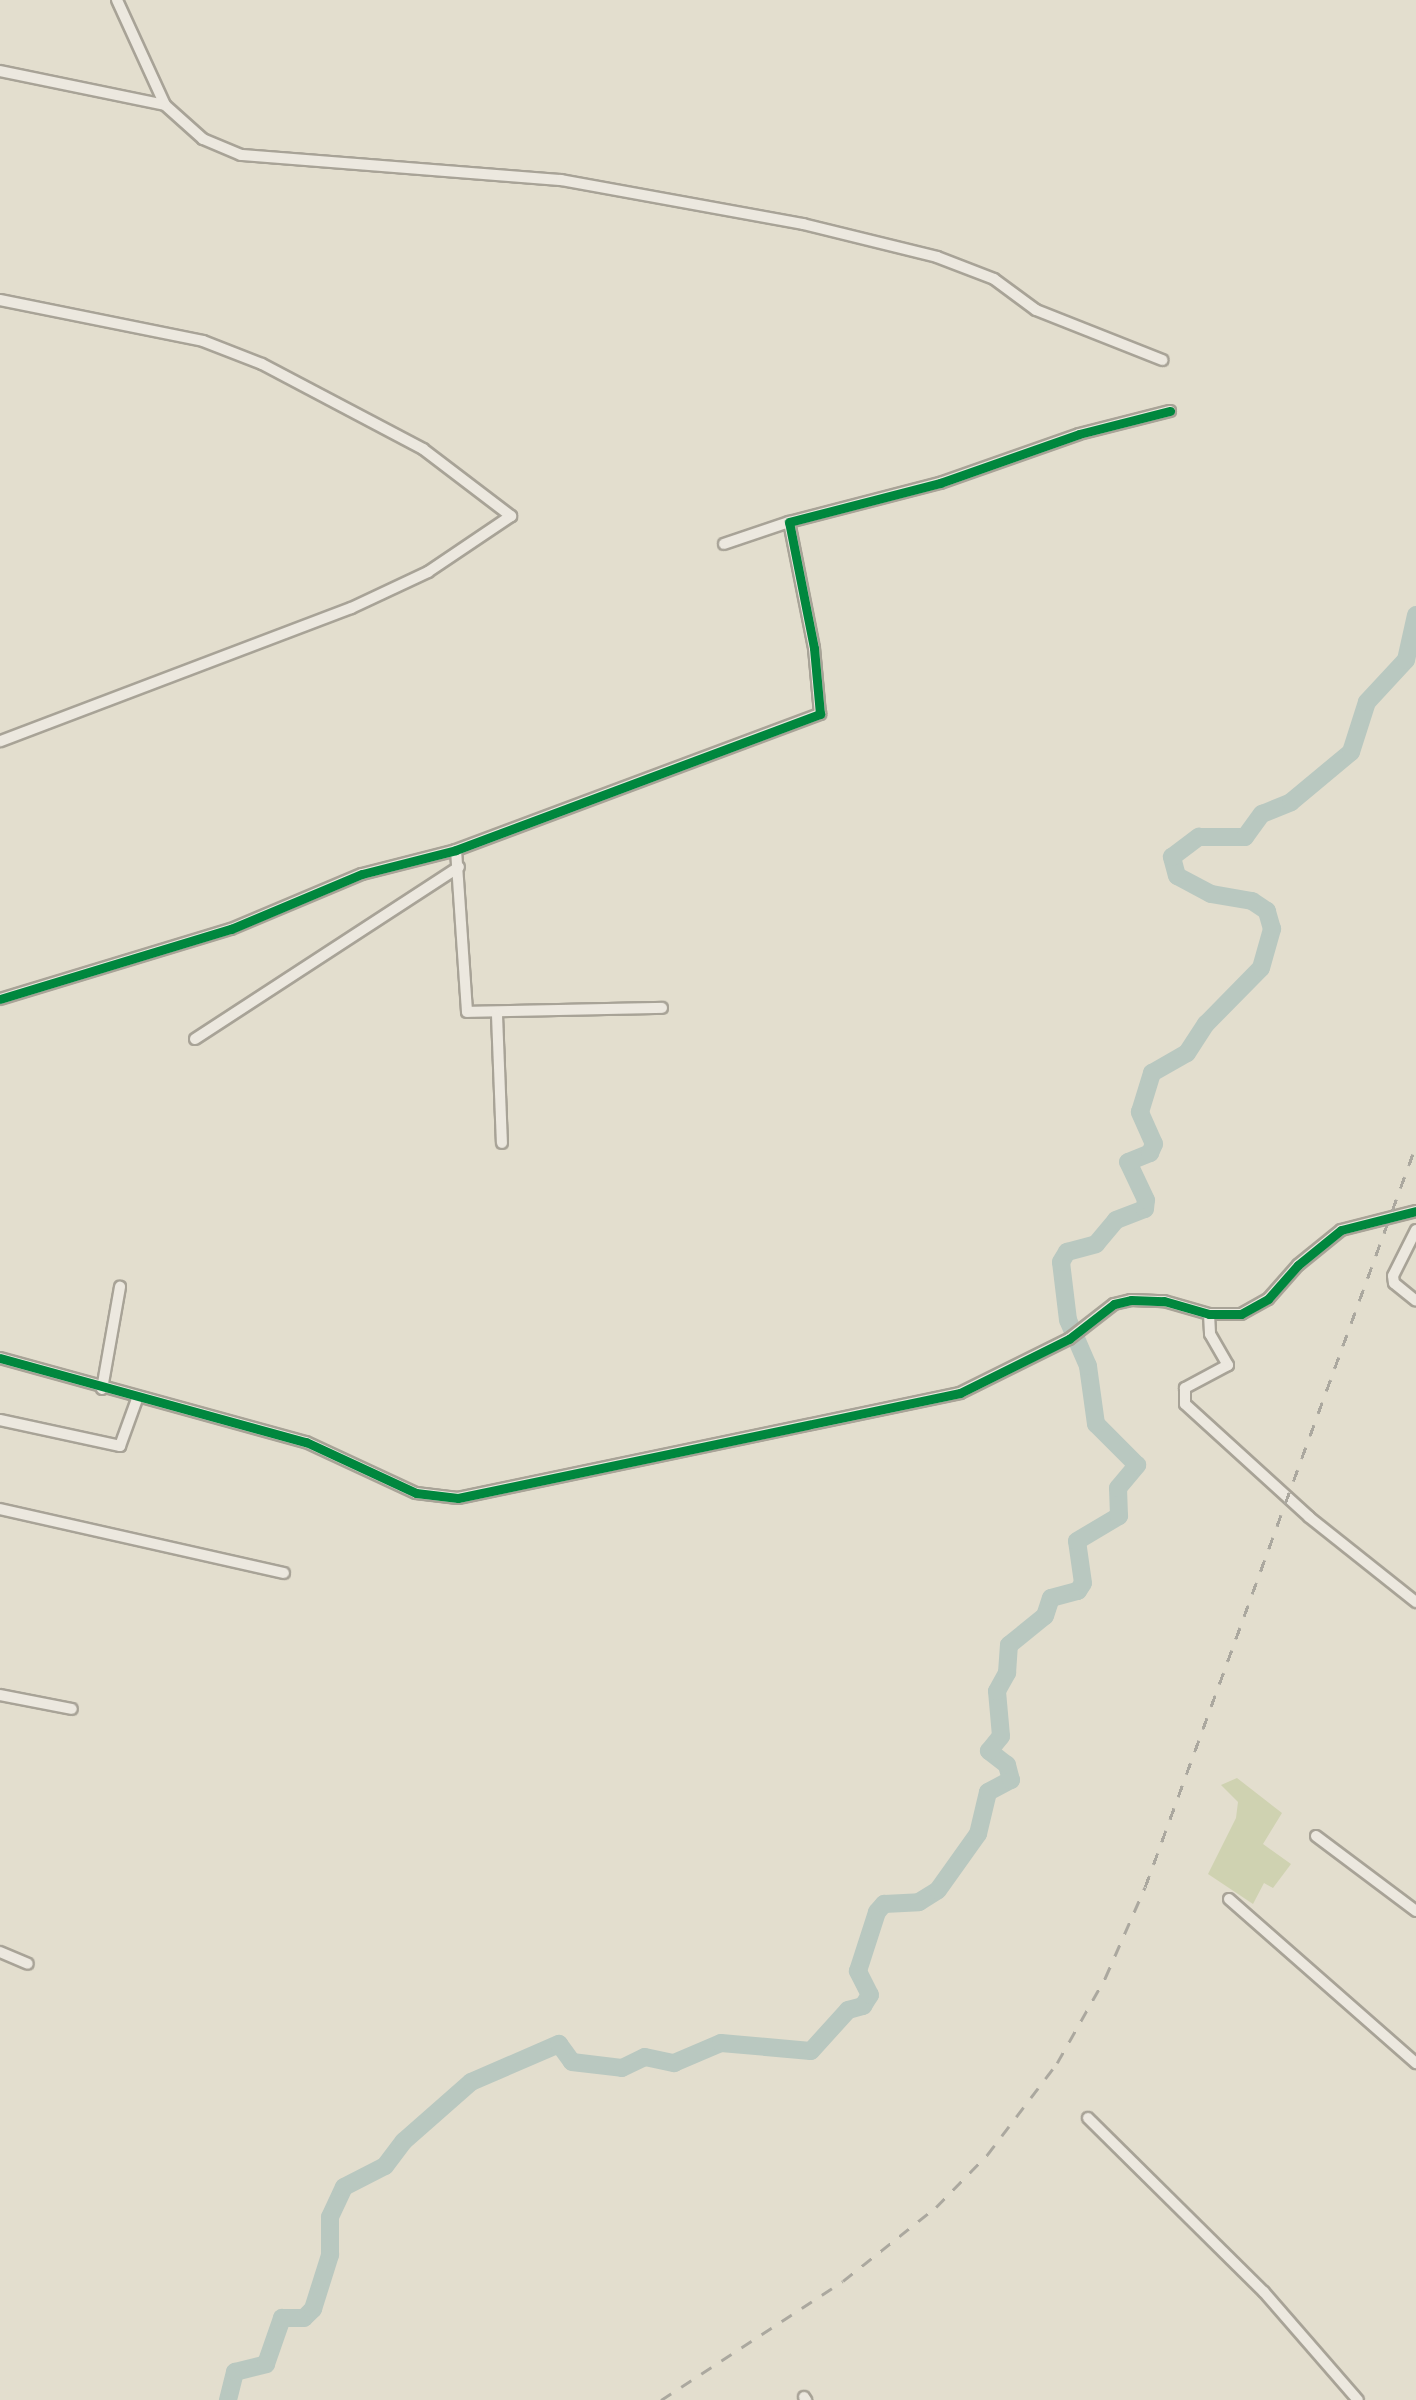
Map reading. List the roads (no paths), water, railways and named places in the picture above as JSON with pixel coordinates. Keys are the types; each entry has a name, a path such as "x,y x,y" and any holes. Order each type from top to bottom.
{"street":[{"path":"117,0 165,105 203,139 261,160 561,180 701,202 892,244 994,279 1036,310 1162,360"},
{"path":"0,71 165,105"},
{"path":"0,300 203,341 262,364 423,449 511,516 428,572 351,608 0,741"},
{"path":"724,544 789,522 940,483 1079,434 1170,411"},
{"path":"0,999 232,929 362,874 456,850 822,713 789,522"},
{"path":"456,850 464,1008 471,1014 662,1008"},
{"path":"195,1038 458,867"},
{"path":"497,1015 502,1143"},
{"path":"0,1357 137,1399 306,1442 387,1483 426,1496 458,1498 909,1408 995,1379 1069,1339 1114,1304 1144,1297 1209,1314 1241,1314 1255,1308 1341,1230 1415,1212"},
{"path":"1416,1230 1393,1276 1394,1283 1416,1301"},
{"path":"102,1388 120,1287"},
{"path":"1209,1314 1210,1334 1228,1365 1185,1388 1185,1404 1256,1471 1286,1490 1309,1517 1416,1602"},
{"path":"0,1420 120,1446 137,1399"},
{"path":"0,1509 284,1573"},
{"path":"0,1695 72,1709"},
{"path":"1316,1836 1416,1911"},
{"path":"1229,1899 1416,2063"},
{"path":"0,1952 27,1964"},
{"path":"1088,2118 1264,2292 1358,2400"}],"waterway":[{"path":"228,2400 235,2372 266,2364 282,2318 304,2318 313,2309 330,2255 330,2217 344,2187 385,2166 404,2141 471,2082 559,2044 572,2062 622,2068 645,2057 674,2063 721,2043 811,2051 848,2010 863,2006 870,1995 858,1971 877,1912 884,1904 919,1902 938,1890 978,1834 988,1792 1011,1780 1007,1765 989,1751 1001,1736 997,1691 1007,1673 1009,1645 1045,1616 1051,1598 1078,1591 1083,1583 1077,1541 1119,1516 1118,1488 1137,1465 1096,1424 1088,1366 1068,1320 1061,1262 1067,1252 1096,1244 1116,1220 1145,1209 1146,1200 1128,1162 1150,1153 1154,1144 1140,1112 1152,1073 1187,1053 1206,1024 1261,968 1272,929 1267,911 1252,901 1211,894 1177,876 1172,857 1199,837 1245,837 1262,814 1291,802 1351,752 1367,702 1406,660 1416,615"}],"railway":[{"path":"661,2400 843,2281 936,2207 987,2155 1057,2063 1105,1978 1145,1887 1416,1145"}]}
